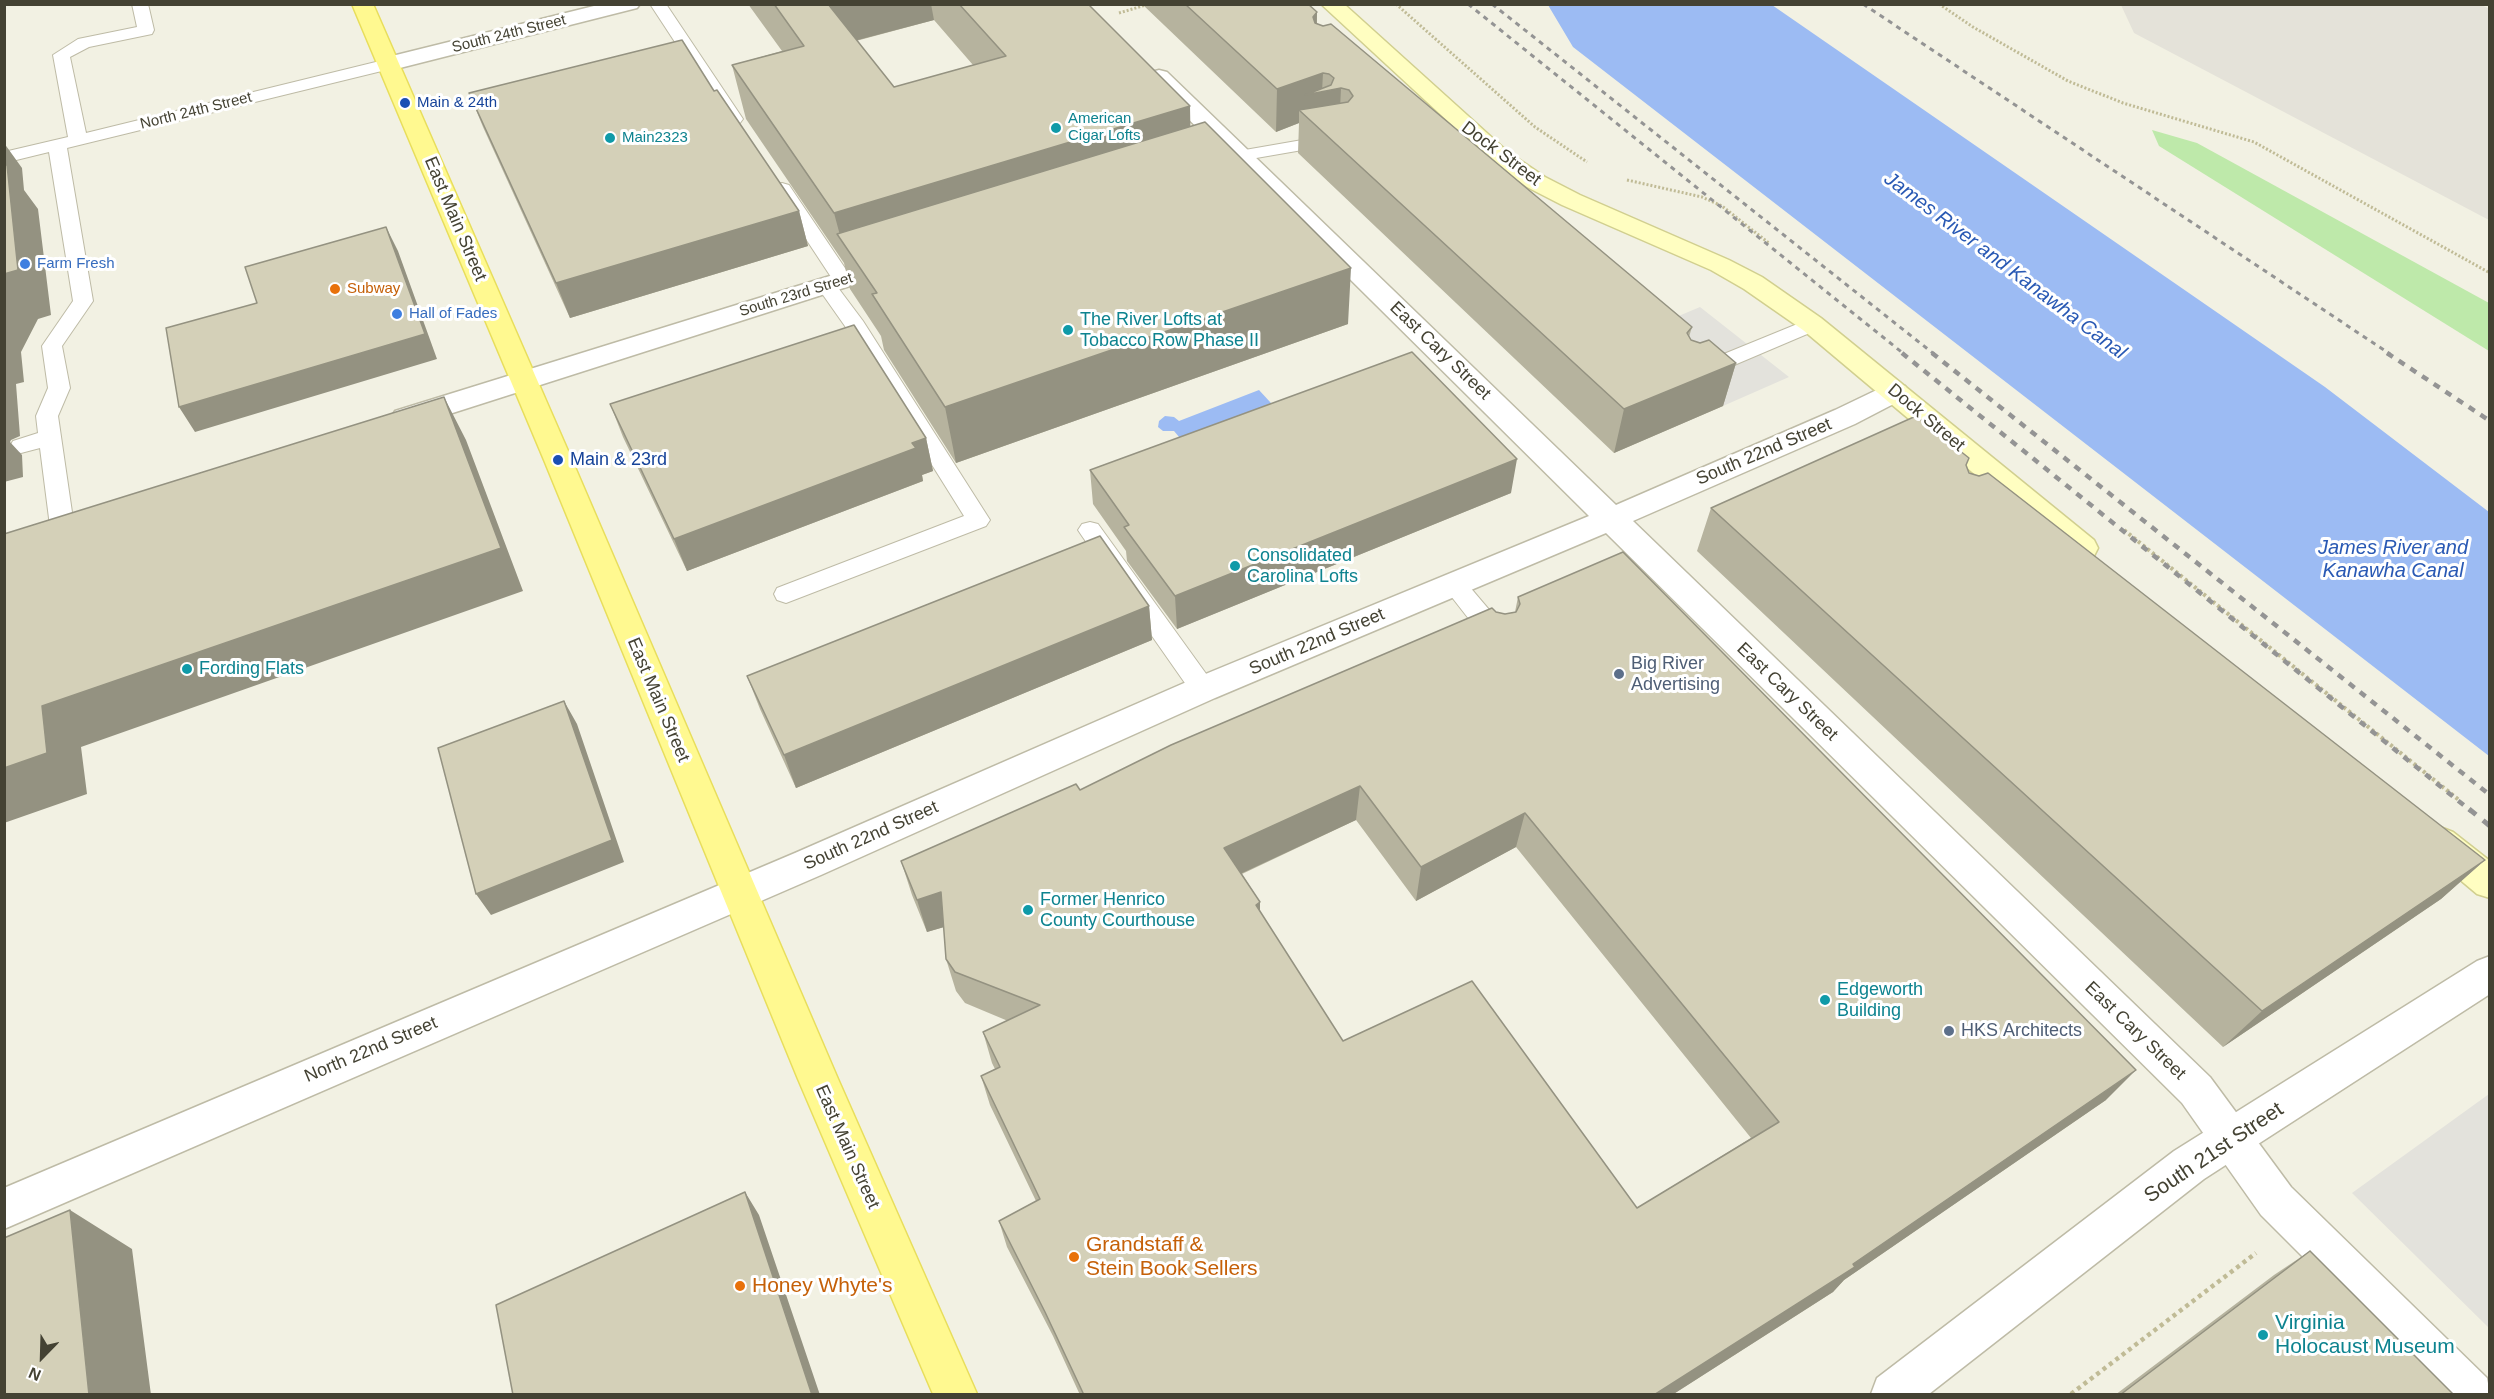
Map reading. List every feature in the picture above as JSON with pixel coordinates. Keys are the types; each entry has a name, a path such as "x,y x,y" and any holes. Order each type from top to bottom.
{"main road":[{"name":"East Main Street","path":"362,4 524,381 739,894 955,1395"},
{"name":"Dock Street","path":"1331,4 1368,49 1500,157 1536,182 1610,219 1720,266 1753,283 1812,324 1895,392 2000,493 2103,564"},
{"path":"2416,822 2490,883"}],"street":[{"name":"South 24th Street","path":"388,64 630,4"},
{"name":"East Cary Street","path":"1143,62 1229,159 1611,519 2196,1090 2276,1201 2471,1395"},
{"name":"South 23rd Street","path":"381,426 911,259"},
{"name":"South 22nd Street","path":"739,894 1203,689 1611,519 1845,417 1895,392"},
{"path":"33,535 73,522"},
{"name":"North 22nd Street","path":"4,1209 739,894"},
{"name":"South 21st Street","path":"1893,1395 2189,1165 2232,1140 2490,973"}],"lane":[{"path":"78,140 61,55 84,43 146,30 140,4"},
{"path":"658,4 745,134"},
{"name":"North 24th Street","path":"4,158 388,64"},
{"path":"1229,159 1312,126"},
{"path":"1229,159 1339,138"},
{"path":"57,145 83,301 52,346 59,388 47,416 49,438 73,522"},
{"path":"771,173 856,326 978,520 786,594"},
{"path":"1688,377 1812,324"},
{"path":"21,446 49,438"},
{"path":"1089,530 1203,689"},
{"path":"1455,585 1499,639"}],"path":[{"path":"1119,13 1149,4"},
{"path":"1939,4 1973,27 2068,81 2123,103 2254,142 2490,273"},
{"path":"2071,1395 2259,1251"}],"shaded area":[{"path":"2479,4 2490,9 2489,220 2134,33 2121,5"},
{"path":"1700,307 1789,377 1723,406 1636,334"},
{"path":"2489,1094 2489,1328 2352,1193"}],"green space":[{"path":"2152,130 2197,143 2489,303 2489,351 2159,146"}],"water":[{"name":"James River and Kanawha Canal","path":"1548,5 1772,5 2325,387 2489,512 2489,756 1573,47"},
{"path":"1259,390 1282,415 1191,451 1174,431 1163,431 1158,427 1159,421 1165,416 1174,417 1179,421"}],"building":[{"name":"American Cigar Lofts","path":"774,4 828,4 894,87 1006,56 959,4 1088,4 1190,106 834,213 732,65 804,46"},
{"path":"1185,4 1308,4 1317,12 1313,17 1315,23 1323,26 1331,24 1692,327 1687,333 1691,340 1700,343 1709,340 1736,363 1624,409 1299,110 1348,102 1353,96 1349,90 1341,88 1305,95 1331,85 1334,78 1323,73 1277,89"},
{"path":"682,40 714,91 717,90 799,211 556,283 469,93"},
{"path":"1205,122 1351,268 945,407 872,294 877,293 837,234"},
{"path":"4,165 7,165 18,270 4,274"},
{"path":"386,227 425,334 179,407 166,328 257,303 245,267"},
{"path":"854,325 926,438 912,443 916,448 674,539 610,404"},
{"name":"Consolidated Carolina Lofts","path":"1412,352 1517,459 1175,596 1124,527 1129,525 1090,470"},
{"name":"Fording Flats","path":"444,397 501,548 42,706 47,753 4,768 4,534"},
{"path":"1916,416 1969,458 1966,465 1969,473 1979,476 1988,473 2485,860 2262,1011 1711,508"},
{"path":"1100,536 1149,606 784,755 747,676"},
{"path":"1623,552 2136,1070 1853,1264 1855,1267 1654,1395 1084,1395 999,1221 1040,1199 981,1076 1000,1067 983,1032 1040,1005 955,972 946,959 941,892 917,900 901,861 1076,784 1080,790 1171,745 1492,608 1496,612 1505,614 1516,612 1520,604 1518,597","holes":["1360,786 1421,867 1525,813 1779,1122 1637,1208 1472,981 1343,1041 1256,905 1260,902 1224,848"]},
{"path":"564,701 612,840 476,894 438,748"},
{"path":"745,1192 812,1395 513,1395 496,1305"},
{"path":"70,1210 89,1395 4,1395 4,1238"},
{"name":"Virginia Holocaust Museum","path":"2310,1251 2454,1395 2120,1395"}],"railway":[{"path":"1468,4 1904,354"},
{"path":"1492,4 1934,354"},
{"path":"1863,4 2390,354"},
{"path":"1902,353 2471,811"},
{"path":"1932,353 2490,795"},
{"path":"2387,353 2490,421"},
{"path":"2469,809 2490,826"}],"place":[{"name":"Main & 24th","path":"405,103"},
{"name":"American Cigar Lofts","path":"1056,128"},
{"name":"Main2323","path":"610,138"},
{"name":"Farm Fresh","path":"25,264"},
{"name":"Subway","path":"335,289"},
{"name":"Hall of Fades","path":"397,314"},
{"name":"The River Lofts at Tobacco Row Phase II","path":"1068,330"},
{"name":"Main & 23rd","path":"558,460"},
{"name":"Consolidated Carolina Lofts","path":"1235,566"},
{"name":"Fording Flats","path":"187,669"},
{"name":"Big River Advertising","path":"1619,674"},
{"name":"Former Henrico County Courthouse","path":"1028,910"},
{"name":"Edgeworth Building","path":"1825,1000"},
{"name":"HKS Architects","path":"1949,1031"},
{"name":"Grandstaff & Stein Book Sellers","path":"1074,1257"},
{"name":"Honey Whyte's","path":"740,1286"},
{"name":"Virginia Holocaust Museum","path":"2263,1335"}]}
